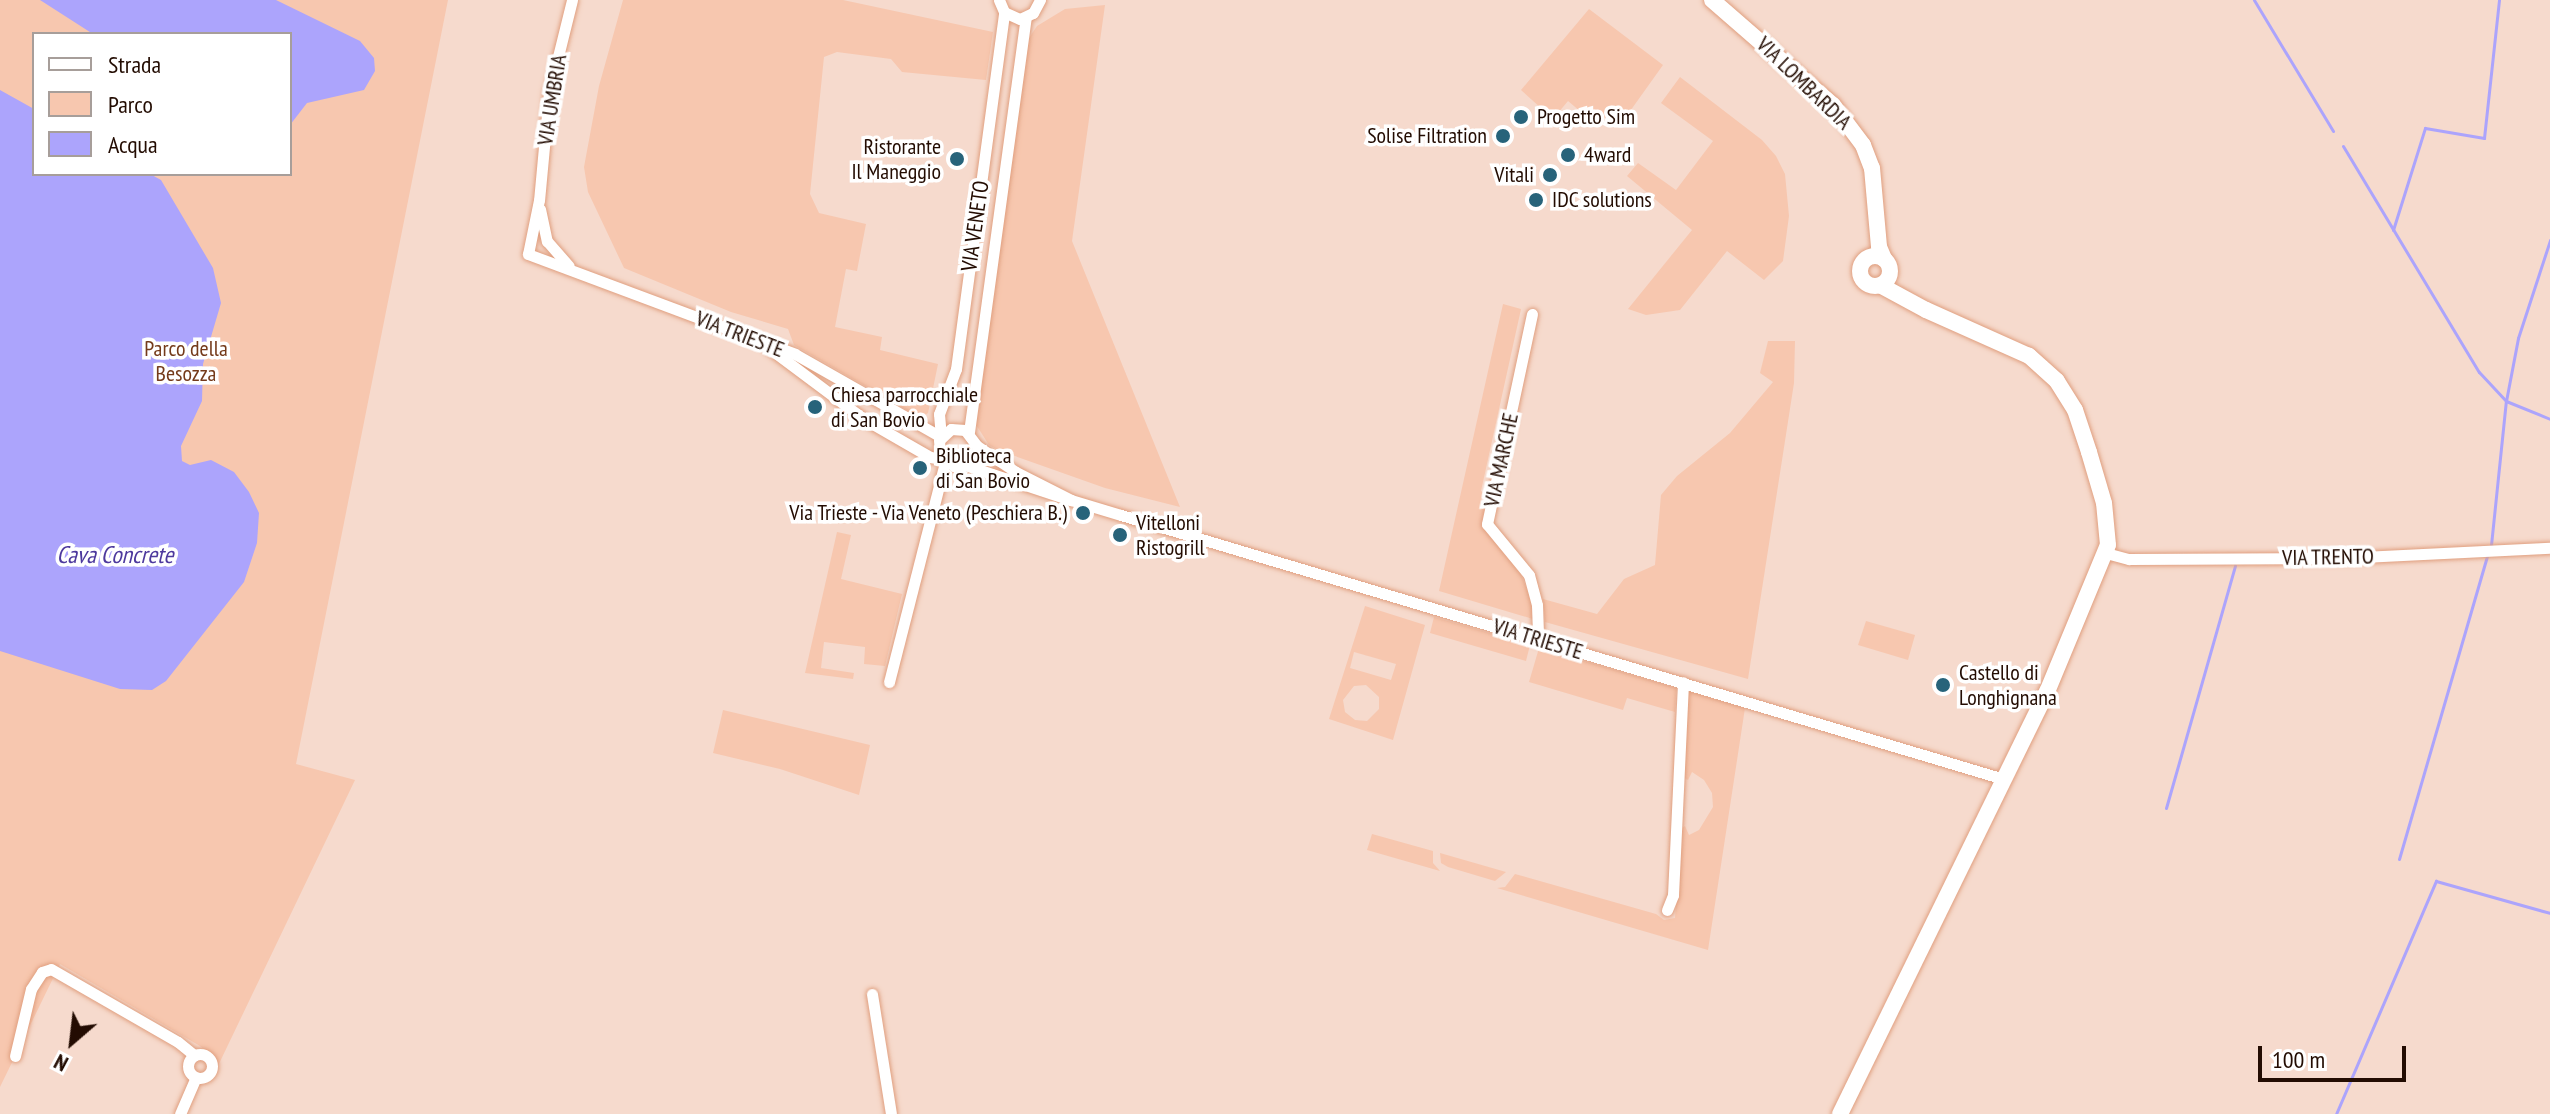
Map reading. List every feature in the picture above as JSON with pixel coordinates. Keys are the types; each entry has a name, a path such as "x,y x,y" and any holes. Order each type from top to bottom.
{"street":[{"name":"VIA UMBRIA","path":"528,254 539,200 549,93 572,0"},
{"name":"VIA LOMBARDIA","path":"1712,0 1833,105 1855,133 1872,168 1878,230 1876,258"},
{"path":"1001,6 1016,18 1026,18 1042,1"},
{"name":"VIA VENETO","path":"941,437 939,414 956,369 1001,6"},
{"name":"VIA VENETO","path":"969,432 1026,18"},
{"name":"VIA UMBRIA","path":"539,200 547,241 576,272"},
{"name":"VIA TRIESTE","path":"528,254 795,354 941,437"},
{"name":"VIA LOMBARDIA","path":"1876,258 1890,271 1884,282 1869,285 1860,275 1861,265 1876,258"},
{"path":"1840,1114 2062,660 2106,553 2108,524 2075,410 2057,381 2029,356 1897,294 1884,282"},
{"name":"VIA MARCHE","path":"1532,314 1487,524 1511,549 1529,575 1537,605 1538,639"},
{"path":"762,342 864,419 930,457 957,467 974,457 977,446"},
{"path":"889,682 944,461 938,449 941,437 953,428 969,432 977,446 1016,472 1071,500"},
{"path":"965,465 1071,500"},
{"name":"VIA TRIESTE","path":"1071,500 2004,779"},
{"name":"VIA TRENTO","path":"2106,553 2129,559 2342,558 2550,548"},
{"path":"1667,910 1673,895 1683,682"},
{"path":"15,1056 31,989 42,972 51,969 178,1042 194,1055 204,1055 212,1065 208,1074 196,1077"},
{"path":"872,994 891,1114"},
{"path":"194,1055 188,1069 196,1077"},
{"path":"180,1114 196,1077"}],"green space":[{"name":"Parco della Besozza","path":"0,0 448,0 296,764 355,780 216,1070 214,1057 200,1046 60,964 0,1087"},
{"path":"623,0 843,0 993,32 986,80 902,72 891,59 837,52 824,57 810,194 819,213 866,224 857,271 846,269 835,327 882,337 880,350 938,364 928,413 921,418 794,345 788,329 731,312 624,268 588,192 584,167 599,86"},
{"path":"1105,5 1072,241 1180,507 1105,488 998,450 989,445 975,423 1029,38 1037,26 1065,9"},
{"path":"1589,9 1663,65 1628,114 1614,126 1603,117 1593,122 1568,101 1553,119 1521,90"},
{"path":"1680,77 1762,140 1776,156 1785,174 1789,216 1783,261 1764,280 1727,251 1680,310 1646,315 1628,309 1692,230 1627,176 1638,163 1676,190 1713,141 1661,103"},
{"path":"1503,304 1521,309 1481,491 1487,495 1482,525 1518,567 1532,602 1533,619 1439,591"},
{"path":"1768,341 1795,341 1794,383 1748,679 1545,622 1543,599 1597,614 1624,579 1655,565 1661,495 1677,476 1730,433 1773,382 1760,373"},
{"path":"837,532 851,535 841,579 902,594 885,666 864,664 865,647 824,642 821,668 854,673 853,679 805,673"},
{"path":"1365,606 1425,625 1393,740 1329,719","holes":["1354,652 1396,664 1391,680 1350,668","1366,685 1379,697 1379,709 1367,721 1355,720 1345,712 1343,700 1354,686"]},
{"path":"1434,617 1530,645 1526,661 1430,633"},
{"path":"1866,621 1915,635 1908,660 1858,645"},
{"path":"1539,648 1676,688 1675,712 1627,698 1623,710 1529,682"},
{"path":"1688,691 1745,708 1708,950 1497,888 1505,887 1515,874 1656,914 1664,920 1675,918 1682,828 1685,826 1689,835 1699,830 1713,807 1712,793 1704,780 1692,772 1688,780 1684,778"},
{"path":"723,710 870,745 859,795 780,769 713,753"},
{"path":"1372,834 1433,851 1433,863 1440,871 1367,850"},
{"path":"1440,853 1506,872 1495,881 1448,867 1441,863"}],"water":[{"path":"40,0 276,0 360,41 374,58 375,71 364,90 307,103 292,122 292,32 90,32"},
{"name":"Cava Concrete","path":"0,90 32,108 32,176 154,176 161,180 213,268 221,303 203,364 202,401 181,446 182,461 190,465 211,460 234,472 259,513 257,543 244,582 166,681 152,690 120,689 0,651"}],"waterway":[{"path":"2254,0 2333,131"},
{"path":"2393,230 2425,128 2484,138 2499,0"},
{"path":"2343,146 2479,372 2506,401"},
{"path":"2506,401 2518,338 2550,240"},
{"path":"2491,545 2506,401 2550,419"},
{"path":"2399,859 2487,557"},
{"path":"2166,808 2235,566"},
{"path":"2336,1114 2436,881 2550,913"}],"place":[{"name":"Progetto Sim","path":"1521,117"},
{"name":"Solise Filtration","path":"1503,136"},
{"name":"4ward","path":"1568,155"},
{"name":"Ristorante Il Maneggio","path":"957,159"},
{"name":"Vitali","path":"1550,175"},
{"name":"IDC solutions","path":"1536,200"},
{"name":"Chiesa parrocchiale di San Bovio","path":"815,407"},
{"name":"Biblioteca di San Bovio","path":"920,468"},
{"name":"Via Trieste - Via Veneto (Peschiera B.)","path":"1083,513"},
{"name":"Vitelloni Ristogrill","path":"1120,535"},
{"name":"Castello di Longhignana","path":"1943,685"}]}
